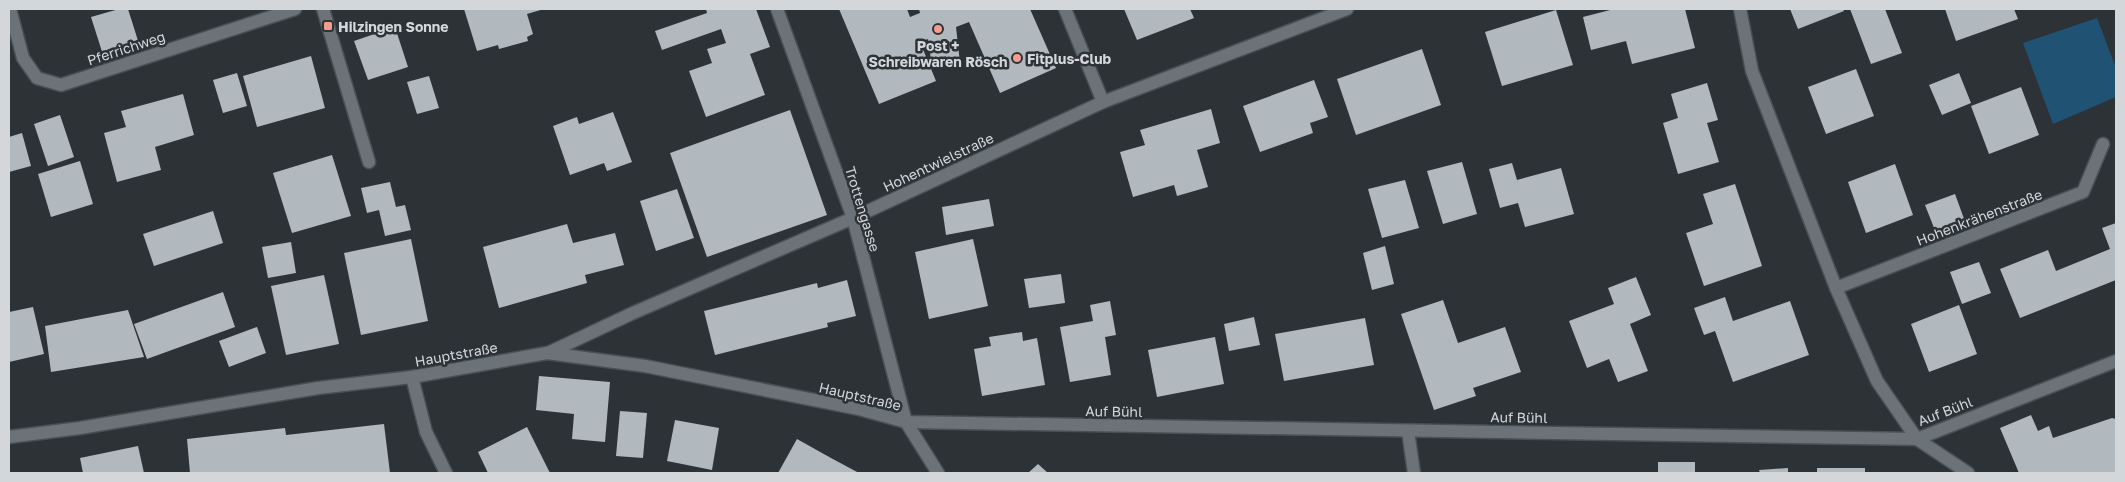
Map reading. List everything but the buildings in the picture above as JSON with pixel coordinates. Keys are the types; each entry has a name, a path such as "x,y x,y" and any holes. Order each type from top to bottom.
{"street":[{"name":"Pferrichweg","path":"10,9 23,58 37,78 61,85 295,9"},
{"path":"322,9 369,162"},
{"name":"Trottengasse","path":"778,9 853,218 906,422 938,473"},
{"path":"1065,9 1103,102"},
{"name":"Hohentwielstraße","path":"547,353 632,313 853,218 1103,102 1347,9"},
{"path":"1740,9 1752,71 1836,288 1877,381 1917,439 1968,473"},
{"name":"Hohenkrähenstraße","path":"1836,288 2083,192 2103,144"},
{"name":"Hauptstraße","path":"9,437 80,428 318,388 412,377 547,353 645,366 859,409 906,422"},
{"name":"Auf Bühl","path":"906,422 1917,439 2116,361"},
{"path":"412,377 426,432 446,473"},
{"path":"1408,431 1414,473"}],"shaded area":[{"path":"2097,18 2116,68 2116,97 2053,124 2023,43"}],"place":[{"name":"Hilzingen Sonne","path":"328,26"},
{"name":"Post + Schreibwaren Rösch","path":"938,29"},
{"name":"Fitplus-Club","path":"1017,58"}]}
